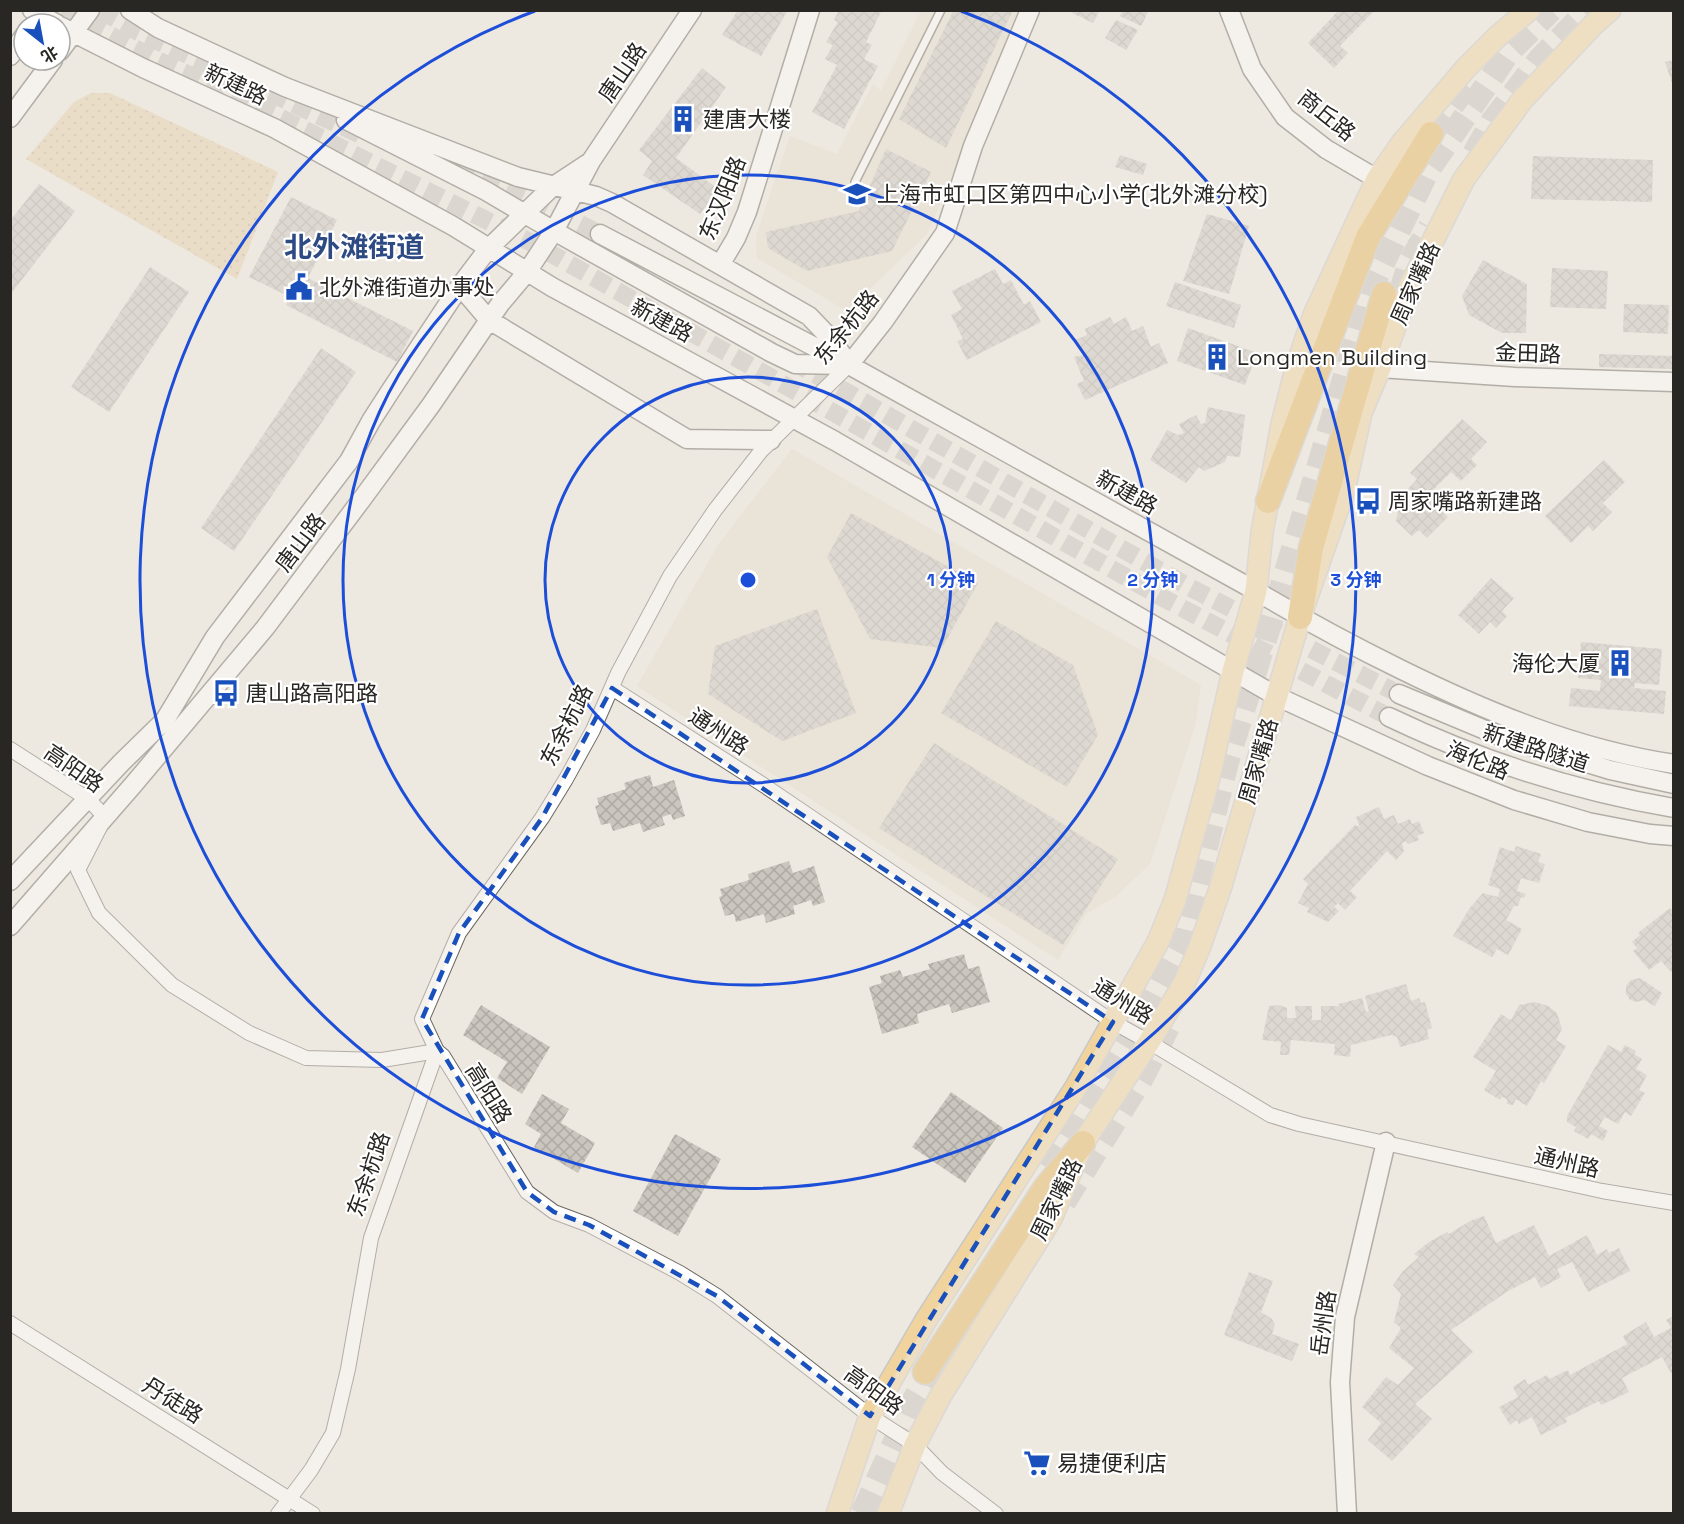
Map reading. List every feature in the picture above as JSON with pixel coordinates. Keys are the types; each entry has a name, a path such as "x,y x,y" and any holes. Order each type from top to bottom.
{"highway":[{"path":"1268,501 1368,237 1431,134"},
{"path":"1300,617 1311,548 1384,294"},
{"path":"925,1372 1046,1187 1083,1143"}],"main road":[{"path":"72,21 90,10"},
{"name":"新建路","path":"130,10 167,32 285,87 486,191 772,353 795,364 849,365"},
{"name":"唐山路","path":"10,926 105,818 265,628 431,405 489,320 527,273 554,231 591,161 692,10"},
{"name":"东汉阳路","path":"720,265 736,238 747,212 810,10"},
{"name":"东余杭路","path":"849,365 883,322 945,233 973,146 1030,10"},
{"name":"商丘路","path":"1229,10 1252,69 1285,117 1326,149 1377,179"},
{"name":"周家嘴路","path":"837,1514 870,1416 926,1320 1076,1087 1158,942 1175,900 1208,782 1233,671 1256,591 1262,532 1282,424 1297,365 1314,315 1377,179 1402,143 1466,68 1498,36 1529,10"},
{"name":"周家嘴路","path":"888,1514 915,1445 941,1395 1051,1219 1083,1143 1149,1042 1185,981 1200,946 1221,886 1300,617 1344,491 1361,413 1410,286 1464,179 1523,99 1610,10"},
{"name":"新建路","path":"72,32 143,68 274,128 453,226 527,273 866,458 1233,671"},
{"path":"10,118 44,72"},
{"name":"新建路","path":"285,87 414,135 478,162 552,187 576,191 612,203 809,315 831,339 849,365 1300,617"},
{"name":"唐山路","path":"10,880 165,720 215,637 349,461 371,421 459,286 488,249 552,187 591,161"},
{"path":"600,234 849,365"},
{"path":"459,286 489,320 687,439 771,440"},
{"name":"金田路","path":"1380,368 1515,377 1674,382"},
{"path":"1300,617 1458,698 1527,726 1609,752 1674,764"},
{"name":"海伦路","path":"1233,671 1276,696 1428,766 1514,800 1588,822 1650,834 1674,836"},
{"name":"新建路隧道","path":"1399,694 1502,737 1610,770 1674,784"},
{"name":"新建路隧道","path":"1389,717 1436,739 1495,762 1598,793 1674,808"},
{"name":"岳州路","path":"1347,1514 1340,1382 1345,1317 1386,1142"}],"street":[{"name":"东余杭路","path":"278,1514 311,1470 333,1433 348,1369 371,1238 437,1051 422,1019 459,933 542,818 593,730 618,673 670,576 715,510 771,440 849,365"},
{"name":"通州路","path":"612,688 765,786 1113,1022 1270,1115 1299,1124 1602,1191 1674,1203"},
{"name":"高阳路","path":"10,749 88,800 105,818 78,870 99,913 172,985 249,1033 306,1058 382,1060 437,1051 527,1192 554,1212 589,1226 680,1273 717,1296 870,1416 915,1445 942,1473 996,1514"},
{"name":"丹徒路","path":"10,1323 313,1514"}],"lane":[{"path":"855,182 941,10"}],"highlighted area":[{"path":"612,688 1113,1022 870,1416 717,1296 589,1225 554,1212 527,1192 422,1019 459,933 542,818"}],"shaded area":[{"name":"上海市虹口区第四中心小学(北外滩分校)","path":"921,11 1023,11 927,234 847,311 757,258 756,236 790,136 837,154 873,84 881,91"},
{"path":"91,93 110,93 278,172 237,279 26,159 74,102"},
{"path":"792,449 1201,685 1195,726 1150,864 1115,897 1087,913 1058,960 637,686 718,545"}],"building":[{"path":"738,10 788,10 761,56 722,35"},
{"path":"839,10 882,10 866,42 872,45 864,59 878,66 844,129 812,112 837,65 825,59 833,45 826,42 838,22 834,20"},
{"path":"954,10 1013,10 946,148 899,119"},
{"path":"1074,10 1100,10 1093,23 1072,13"},
{"path":"1123,10 1149,10 1141,26 1120,16"},
{"path":"1339,10 1375,10 1340,46 1348,53 1334,68 1308,43"},
{"path":"1116,20 1138,30 1126,50 1105,38"},
{"path":"1674,60 1674,86 1673,86 1665,62"},
{"name":"建唐大楼","path":"702,68 726,87 676,158 718,189 700,214 643,175 652,161 639,150"},
{"path":"886,149 931,172 892,251 807,271 768,248 766,232 859,211"},
{"path":"1120,155 1147,164 1143,175 1115,167"},
{"path":"1533,156 1653,160 1652,202 1531,199"},
{"path":"39,184 75,211 10,295 10,221"},
{"name":"北外滩街道办事处","path":"291,197 337,220 308,278 413,331 397,362 286,305 290,297 249,277"},
{"path":"1207,214 1249,226 1229,294 1183,281"},
{"path":"1483,260 1527,284 1526,333 1502,333 1469,315 1462,296"},
{"path":"150,267 189,292 109,412 71,387"},
{"path":"1552,268 1608,271 1606,309 1550,307"},
{"path":"995,269 1003,284 1011,280 1024,305 1030,301 1041,322 967,360 957,341 963,339 951,315 962,309 952,291"},
{"path":"1175,282 1241,305 1234,328 1166,306"},
{"path":"1624,304 1669,305 1668,334 1623,332"},
{"path":"1110,317 1114,324 1126,317 1132,331 1143,326 1151,347 1159,343 1168,363 1085,400 1077,384 1084,381 1074,357 1083,355 1075,340 1087,335 1085,329"},
{"name":"Longmen Building","path":"1188,328 1257,353 1245,385 1177,361"},
{"path":"321,348 356,372 234,551 201,528"},
{"path":"1599,354 1674,356 1674,369 1599,367"},
{"path":"1208,407 1245,415 1240,457 1227,456 1225,462 1204,471 1199,467 1186,483 1150,460 1167,430 1178,435 1184,433 1179,424 1196,415 1201,424 1205,423"},
{"path":"1462,419 1487,442 1471,459 1477,465 1461,481 1451,472 1427,496 1448,517 1427,538 1419,530 1412,536 1396,521 1400,498 1417,479 1410,473"},
{"path":"1604,460 1625,482 1603,503 1612,512 1593,531 1588,526 1571,543 1545,516"},
{"path":"851,513 978,583 942,648 870,639 827,557"},
{"path":"1491,578 1514,598 1502,611 1507,616 1496,628 1490,622 1479,634 1458,615"},
{"path":"817,609 856,713 782,741 708,694 715,646"},
{"path":"996,621 1073,665 1098,735 1067,787 941,713"},
{"name":"海伦大厦","path":"1581,642 1662,649 1659,685 1635,683 1634,688 1666,691 1664,714 1569,706 1571,688 1600,691 1601,680 1578,678"},
{"path":"934,743 1118,859 1063,945 879,828"},
{"path":"650,775 653,787 674,780 685,816 673,820 671,814 662,817 665,825 643,832 640,823 613,831 610,823 601,825 595,806 599,805 597,798 626,789 624,783"},
{"path":"1379,807 1384,819 1394,815 1398,824 1410,819 1412,824 1419,821 1424,833 1417,836 1419,840 1408,844 1406,841 1402,843 1404,851 1396,860 1387,851 1350,891 1357,897 1345,910 1338,903 1334,907 1339,911 1328,922 1307,912 1309,908 1298,903 1308,884 1303,879 1355,825 1360,827 1356,817"},
{"path":"1516,846 1541,854 1538,862 1545,864 1539,883 1521,878 1517,891 1526,894 1524,898 1521,897 1518,906 1514,906 1506,920 1522,929 1508,955 1497,949 1492,957 1453,936 1469,909 1483,893 1498,897 1500,889 1488,885 1500,847 1514,852"},
{"path":"789,861 793,873 814,866 825,902 813,906 811,900 793,906 795,914 766,923 764,914 736,922 734,914 725,916 719,897 722,896 720,889 749,880 748,874"},
{"path":"1670,908 1674,913 1674,970 1671,972 1661,961 1649,970 1633,951 1637,948 1632,942 1640,935 1638,933"},
{"path":"964,954 968,969 979,966 990,1002 952,1013 949,1004 917,1014 919,1023 882,1034 869,987 882,983 880,976 900,970 903,977 930,969 928,964"},
{"path":"1640,978 1662,993 1655,1006 1644,1000 1636,1002 1630,1000 1626,994 1626,986 1631,980"},
{"path":"1406,984 1411,1001 1419,998 1421,1003 1425,1002 1432,1028 1427,1030 1429,1039 1400,1047 1397,1037 1391,1035 1351,1045 1350,1057 1334,1055 1335,1044 1291,1040 1289,1055 1280,1055 1281,1042 1262,1040 1269,1006 1279,1005 1287,1008 1287,1018 1296,1018 1295,1006 1312,1006 1312,1020 1321,1020 1321,1006 1340,1006 1338,1004 1362,998 1366,1012 1369,1011 1365,996"},
{"path":"1535,1002 1548,1006 1557,1013 1562,1029 1556,1040 1566,1046 1544,1083 1541,1081 1527,1106 1516,1099 1513,1105 1507,1104 1507,1099 1502,1097 1500,1100 1484,1090 1496,1071 1473,1057 1501,1014 1511,1020 1519,1005"},
{"path":"481,1005 550,1047 522,1094 497,1078 507,1062 463,1035"},
{"path":"1608,1045 1621,1052 1625,1045 1636,1051 1634,1054 1642,1059 1636,1069 1647,1075 1639,1090 1645,1093 1631,1116 1625,1112 1618,1124 1605,1117 1599,1126 1608,1131 1603,1141 1591,1134 1588,1139 1574,1131 1576,1127 1567,1122 1567,1116"},
{"path":"951,1092 1003,1128 965,1183 912,1147"},
{"path":"542,1094 569,1109 561,1123 595,1143 578,1173 534,1147 541,1134 525,1124"},
{"path":"675,1134 721,1159 678,1236 633,1211"},
{"path":"1484,1216 1496,1243 1534,1225 1549,1256 1587,1235 1597,1255 1607,1249 1609,1253 1619,1248 1630,1271 1588,1292 1572,1262 1557,1269 1561,1277 1541,1288 1535,1277 1508,1291 1451,1330 1473,1352 1415,1404 1432,1419 1392,1461 1368,1440 1381,1423 1362,1407 1386,1377 1398,1385 1414,1368 1389,1348 1401,1328 1394,1322 1401,1294 1393,1285 1403,1271 1419,1257 1414,1254 1429,1242"},
{"path":"1249,1272 1273,1281 1261,1312 1272,1319 1275,1325 1272,1334 1299,1344 1292,1361 1224,1335"},
{"path":"1674,1316 1674,1371 1671,1373 1662,1357 1622,1378 1629,1392 1601,1405 1599,1401 1565,1418 1567,1422 1541,1435 1532,1417 1519,1424 1517,1420 1510,1425 1499,1407 1518,1397 1513,1387 1525,1379 1528,1385 1547,1375 1549,1379 1568,1370 1570,1375 1627,1344 1623,1336 1646,1322 1654,1337 1671,1328 1666,1320"}],"tunnel":[{"path":"63,10 155,59 273,114 532,243 1165,599 1389,717"},
{"path":"100,10 138,32 361,135"},
{"path":"1051,1170 1131,1037 1184,937 1227,762 1316,475 1370,290 1427,172 1509,52 1551,10"},
{"path":"1474,154 1492,122 1539,60 1588,10"},
{"path":"1431,134 1469,83"},
{"path":"457,168 546,207 600,234"},
{"path":"1400,294 1410,262 1430,227"},
{"path":"792,361 1189,587 1399,694"},
{"path":"1064,1202 1142,1078 1170,1023"},
{"path":"862,1514 915,1398 939,1357"}],"place":[{"name":"建唐大楼","path":"683,119"},
{"name":"上海市虹口区第四中心小学(北外滩分校)","path":"857,194"},
{"name":"北外滩街道办事处","path":"299,287"},
{"name":"Longmen Building","path":"1217,357"},
{"name":"周家嘴路新建路","path":"1368,501"},
{"name":"海伦大厦","path":"1620,663"},
{"name":"唐山路高阳路","path":"226,693"},
{"name":"易捷便利店","path":"1037,1463"}],"district":[{"name":"北外滩街道","path":"354,247"}]}
